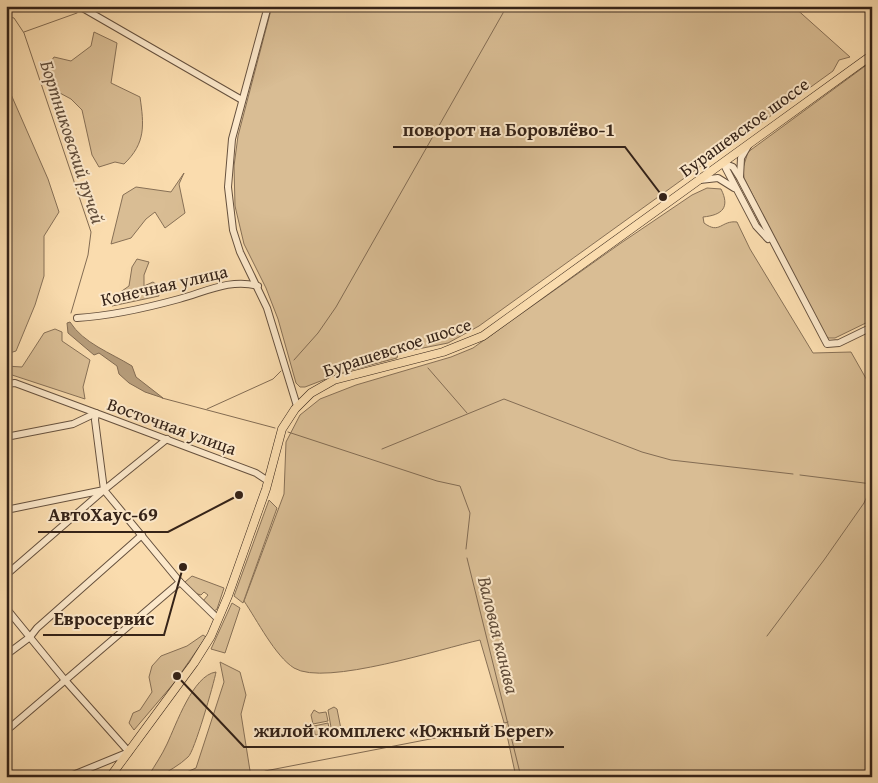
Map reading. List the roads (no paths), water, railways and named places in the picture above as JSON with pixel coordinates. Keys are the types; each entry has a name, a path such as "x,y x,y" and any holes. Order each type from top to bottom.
{"main road":[{"name":"Бурашевское шоссе","path":"110,777 199,655 218,619 268,480 282,429 297,406 314,391 334,380 443,352 482,336 872,55"}],"street":[{"path":"79,6 242,100"},
{"path":"268,6 242,100 229,159 228,199 237,245 258,286 279,342 297,406"},
{"path":"740,178 741,158 750,143"},
{"path":"723,162 733,167 740,178 827,344 838,343 872,327"},
{"path":"723,162 756,226 774,245"},
{"path":"697,181 718,178 737,190"},
{"name":"Конечная улица","path":"77,318 130,310 224,285 246,283 258,286"},
{"path":"6,384 15,383 96,413 95,420 104,490 180,582 218,619"},
{"name":"Восточная улица","path":"6,437 73,424 96,413 256,473 268,480"},
{"path":"6,575 104,490 167,439"},
{"path":"6,510 104,490"},
{"path":"6,655 30,637 37,628 142,535"},
{"path":"6,731 64,679 180,582"},
{"path":"6,608 64,679 128,752 68,777"}],"waterway":[{"path":"294,360 318,333 336,307 507,6"},
{"path":"24,32 77,13"},
{"name":"Бортниковский ручей","path":"6,16 14,18 24,33 91,232 88,255 71,313"},
{"path":"428,368 467,413"},
{"path":"207,409 273,379 281,371"},
{"name":"Бортниковский ручей","path":"162,398 275,428"},
{"path":"382,449 504,399 642,452 671,460 793,474"},
{"name":"Бортниковский ручей","path":"288,432 437,481 460,486 470,513 466,549"},
{"path":"800,475 872,484"},
{"path":"767,636 864,503 872,485"},
{"name":"Валовая канава","path":"467,558 521,777"},
{"path":"265,771 487,728 508,722"}],"place":[{"name":"поворот на Боровлёво-1","path":"663,197"},
{"name":"АвтоХаус-69","path":"239,495"},
{"name":"Евросервис","path":"183,567"},
{"name":"жилой комплекс «Южный Берег»","path":"177,676"}]}
